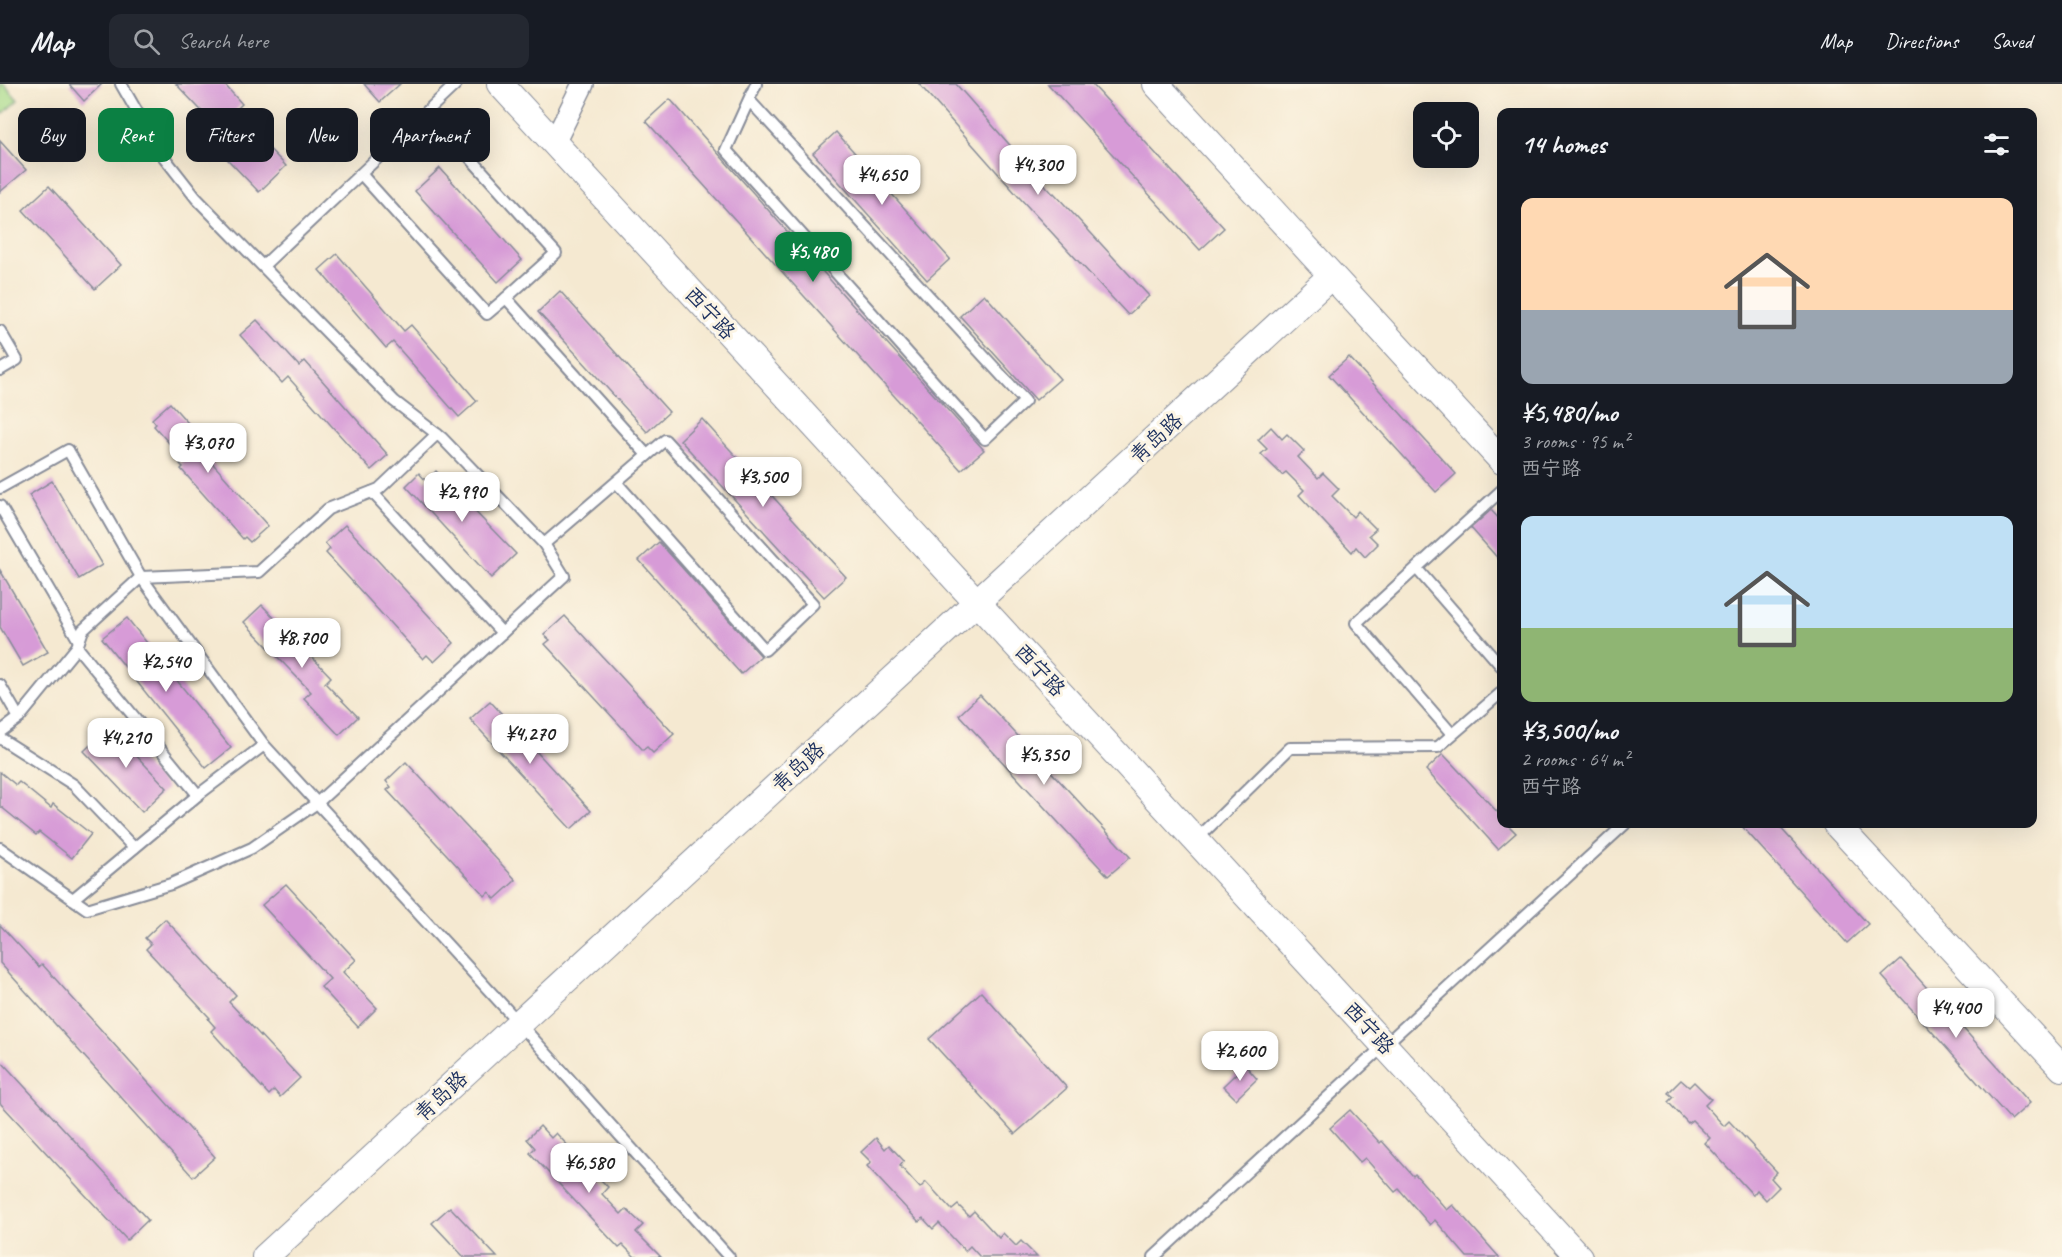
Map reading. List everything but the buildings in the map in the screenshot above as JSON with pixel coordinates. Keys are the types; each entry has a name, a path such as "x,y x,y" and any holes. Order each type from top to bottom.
{"street":[{"name":"西宁路","path":"500,84 1579,1257"},
{"path":"554,143 583,84"},
{"path":"1156,84 1497,456"},
{"name":"青岛路","path":"266,1257 1331,276"},
{"path":"1840,828 2062,1068"}],"lane":[{"path":"0,848 87,909 171,885 252,848 317,803 564,576 544,544 437,434 394,401 196,198 160,152 121,84"},
{"path":"431,108 456,84"},
{"path":"749,100 1025,401 986,439 726,150 756,84"},
{"path":"264,266 374,162"},
{"path":"361,174 487,314 556,253 474,162"},
{"path":"506,298 648,455"},
{"path":"0,331 17,360 0,370"},
{"path":"0,732 19,718 78,644 83,630 141,577 259,572 328,509 379,489 437,434"},
{"path":"544,544 616,482 648,455 665,440 813,604 765,650 616,482"},
{"path":"0,488 68,450 141,577 264,745 519,1023 729,1257"},
{"path":"372,492 502,633"},
{"path":"1452,734 1356,623 1497,495"},
{"path":"0,506 78,644 198,795"},
{"path":"1417,569 1497,661"},
{"path":"0,685 19,718"},
{"path":"1196,840 1290,748 1438,747 1497,696"},
{"path":"0,738 74,785 134,848"},
{"path":"73,899 198,795 264,745"},
{"path":"1154,1257 1621,828"}],"green space":[{"path":"0,84 4,84 18,100 0,116"}]}
